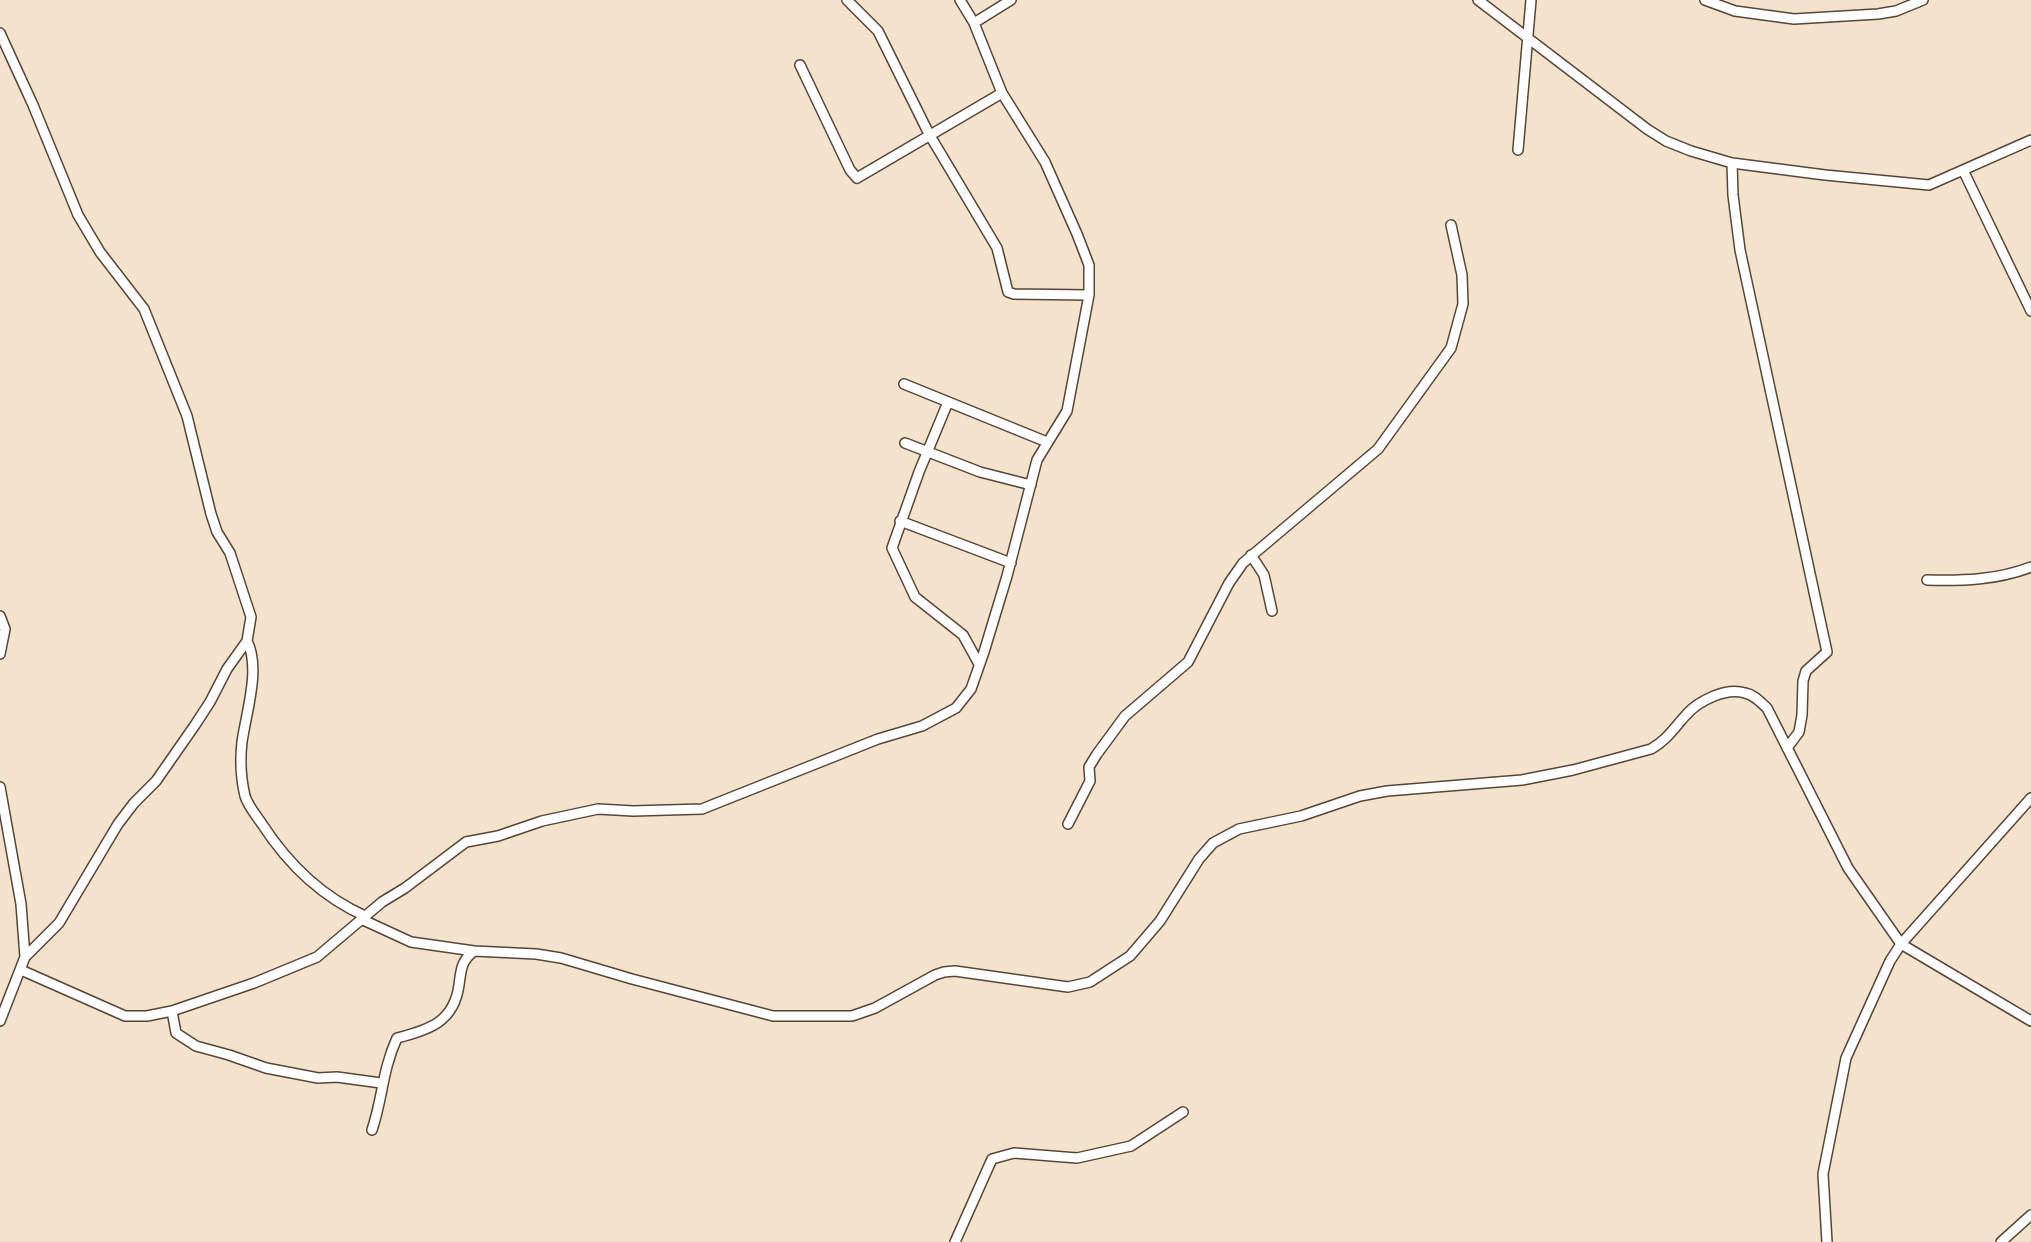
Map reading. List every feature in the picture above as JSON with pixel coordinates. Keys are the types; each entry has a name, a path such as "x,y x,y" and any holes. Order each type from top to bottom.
{"street":[{"path":"847,0 877,31 929,134 997,248 1008,292 1014,295 1089,295"},
{"path":"22,970 125,1016 172,1012 317,957 363,917 466,842 598,809 702,809 878,739 922,726 956,708 971,689 1011,563 1037,460 1067,411 1089,295 1088,265 1077,234 1045,162 1002,93 974,23 960,0"},
{"path":"974,23 1011,0"},
{"path":"1478,0 1647,129 1666,141 1732,163 1825,176 1929,185 2031,140"},
{"path":"1518,150 1531,0"},
{"path":"1705,0 1735,11 1794,19 1878,14 1896,11 1923,0"},
{"path":"0,33 78,215 100,252 144,309 187,416 211,514 217,532 230,553 251,617 247,641 228,669 211,702 156,781 118,824 59,923 25,957"},
{"path":"800,65 850,170 857,178 1002,93"},
{"path":"1732,163 1733,195 1743,263 1827,652 1806,671 1799,732 1787,748"},
{"path":"1963,170 2031,311"},
{"path":"1068,824 1090,781 1088,767 1107,738 1125,716 1188,662 1229,583 1251,555 1378,449 1451,348 1463,304 1462,275 1451,225"},
{"path":"904,384 1047,442"},
{"path":"948,402 900,521 892,548 915,597 963,635 979,664"},
{"path":"905,443 980,472 1031,485"},
{"path":"900,521 1011,563"},
{"path":"1251,555 1264,575 1272,611"},
{"path":"1927,580 1995,578 2031,567"},
{"path":"0,616 5,629 0,654"},
{"path":"247,641 252,650 252,689 241,761 245,797 274,845 317,888 348,909 411,942 474,951 561,958 773,1016 852,1016 875,1008 935,975 955,971 1068,987 1090,982 1130,956 1160,921 1199,859 1213,843 1239,829 1301,816 1360,796 1387,791 1522,780 1573,770 1651,749 1662,743 1697,705 1727,693 1742,691 1756,697 1767,708 1848,868 1901,944 2031,1021"},
{"path":"0,787 17,880 25,957 0,1021"},
{"path":"1827,1242 1823,1174 1846,1058 1890,961 1901,944 2031,798"},
{"path":"372,1130 379,1110 386,1061 397,1038 429,1029 450,1010 458,989 461,965 474,951"},
{"path":"172,1012 176,1032 196,1046 290,1074 381,1083"},
{"path":"955,1242 992,1159 1014,1153 1077,1158 1131,1146 1183,1112"},
{"path":"2001,1242 2031,1215"}]}
